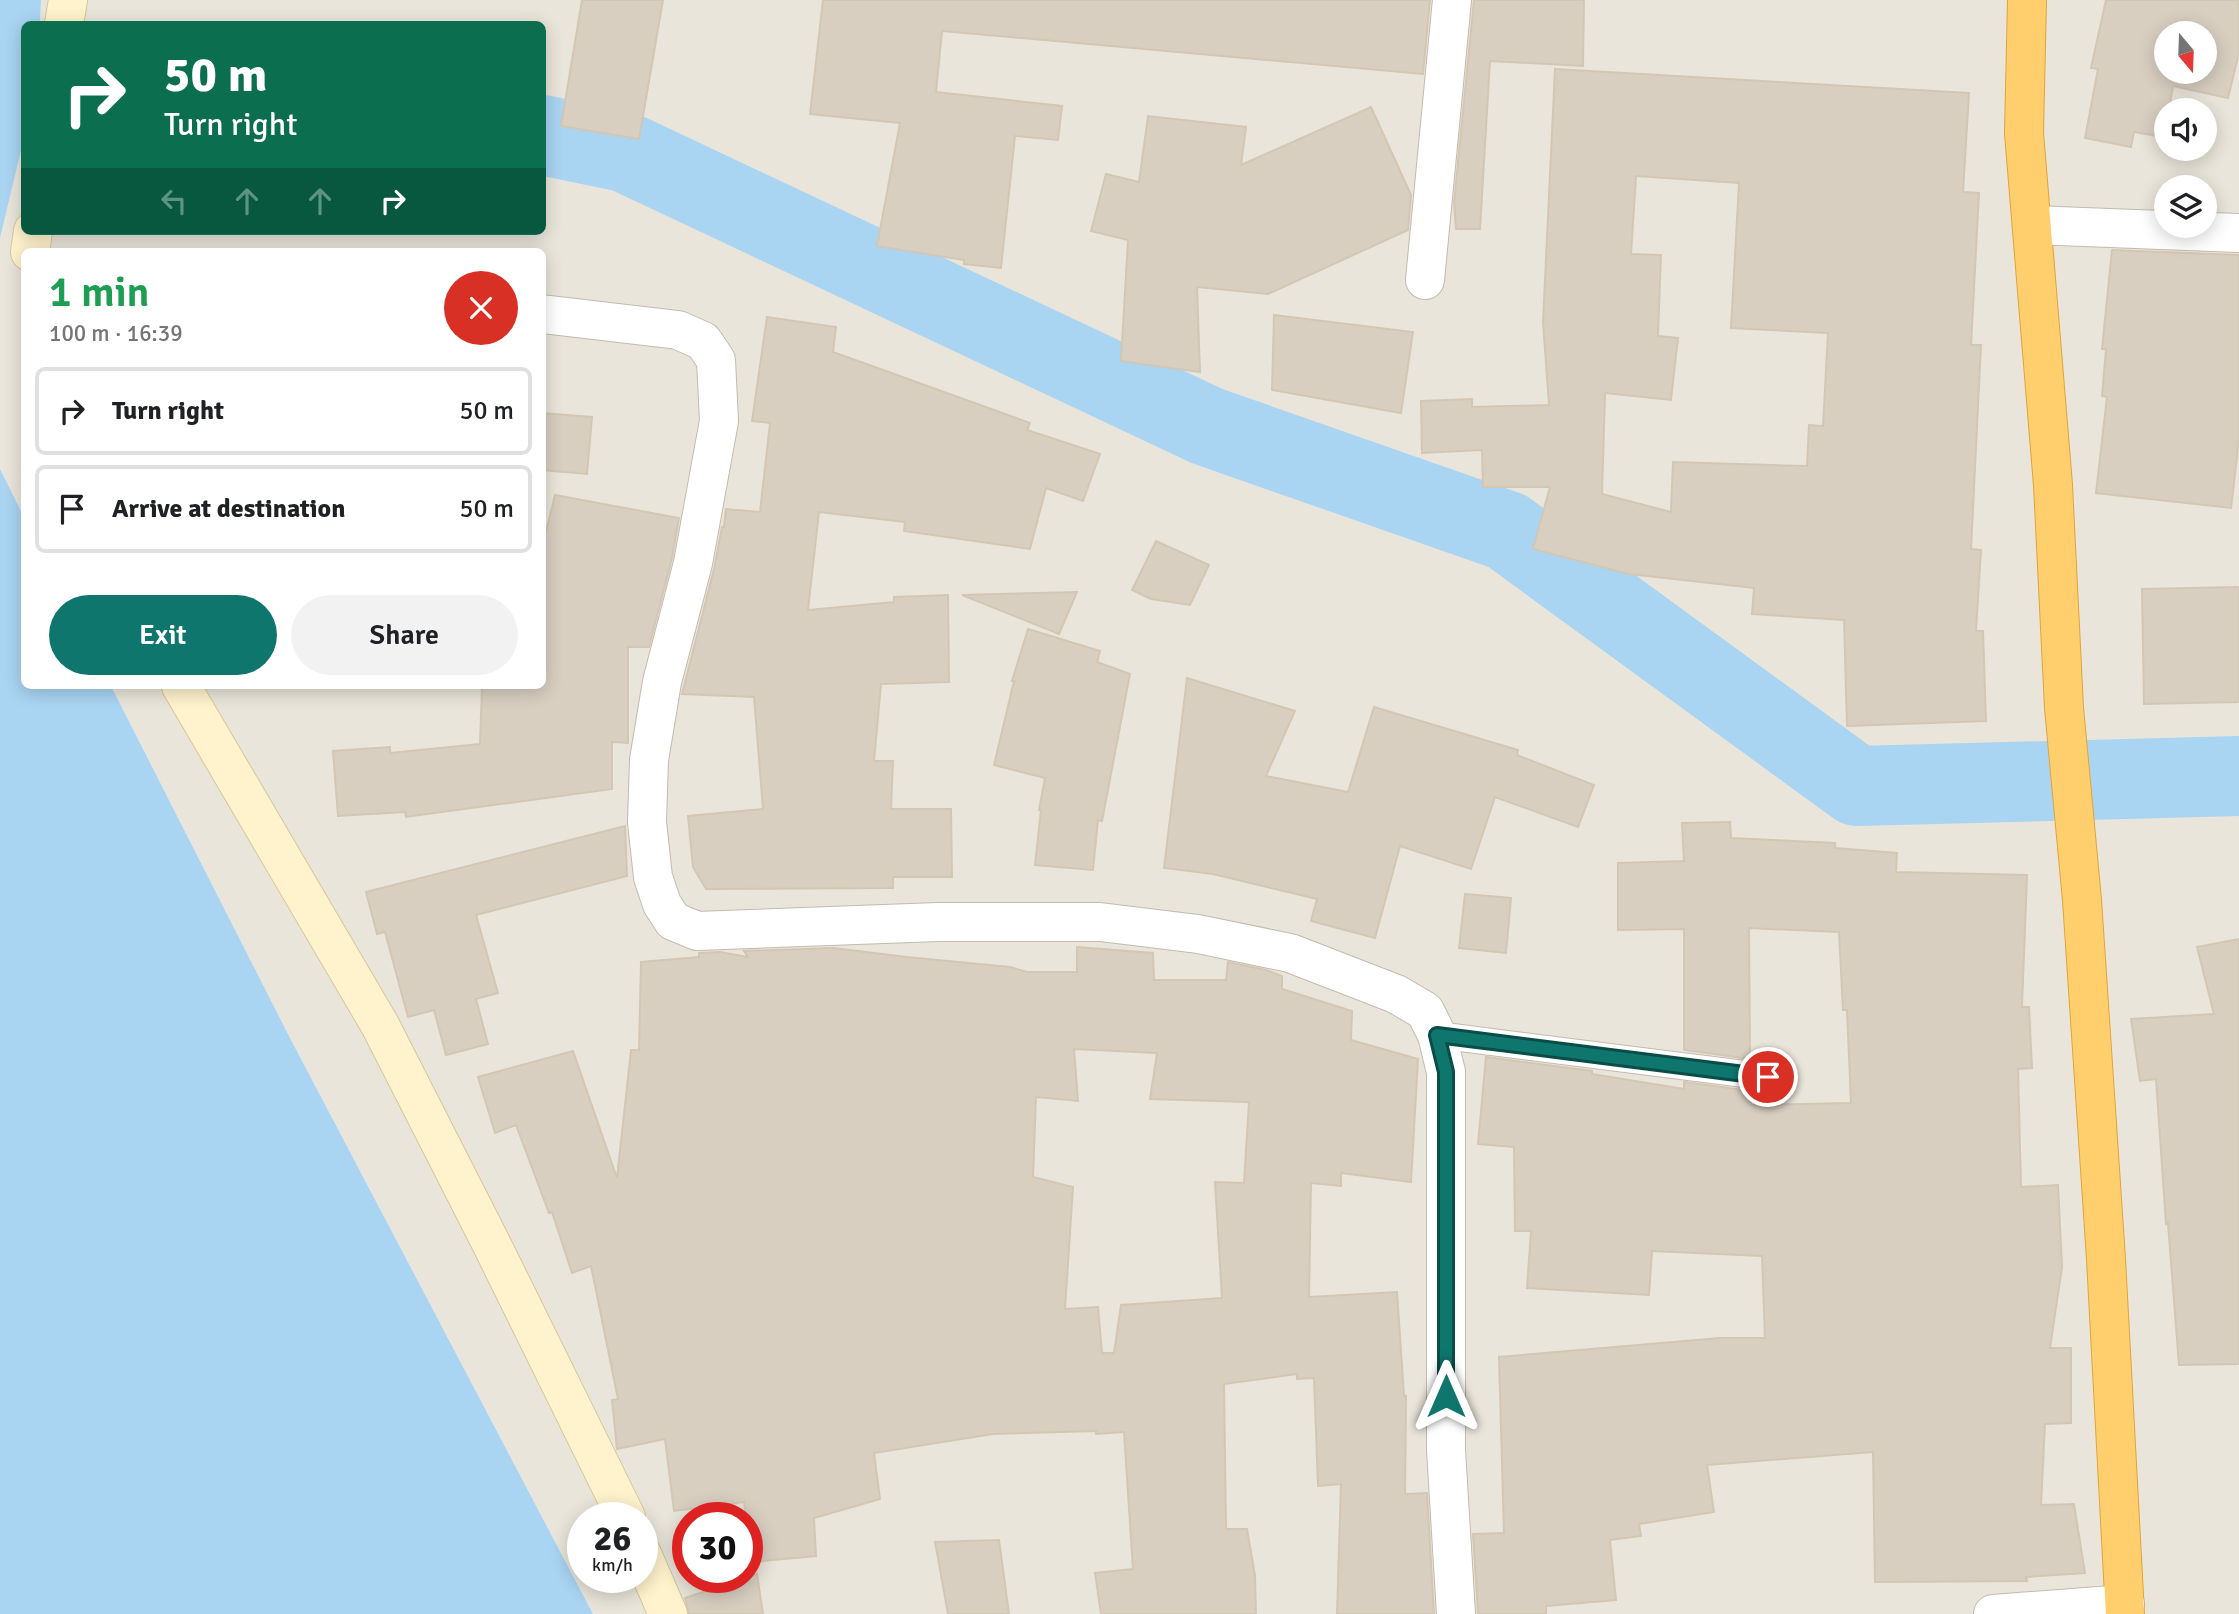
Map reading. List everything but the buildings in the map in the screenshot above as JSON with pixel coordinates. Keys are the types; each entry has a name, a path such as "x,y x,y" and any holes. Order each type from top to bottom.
{"highway":[{"path":"2027,0 2024,133 2053,485 2064,708 2082,900 2106,1259 2125,1609"}],"street":[{"path":"64,21 68,0"},
{"path":"1425,280 1452,0"},
{"path":"2032,225 2239,233"},
{"path":"546,314 678,330 703,341 716,360 719,421 692,563 662,682 649,761 647,822 653,877 662,904 673,921 697,931 938,922 1100,922 1198,934 1290,953 1396,993 1425,1011 1437,1035 1446,1072 1446,1450 1456,1614"},
{"path":"183,689 380,1025 619,1502"},
{"path":"658,1591 668,1614"},
{"path":"1993,1614 2125,1609"}],"lane":[{"path":"1437,1035 1768,1077"}],"shaded area":[{"path":"41,0 2239,0 2239,1614 593,1614 582,1593 658,1593 658,1502 567,1502 567,1565 290,1038 113,689 546,689 546,248 21,248 21,511 0,469 0,238 21,150 21,235 546,235 546,21 40,21"}],"water":[{"path":"0,0 41,0 40,21 21,21 21,150 0,238"},
{"path":"0,469 21,511 21,689 113,689 290,1038 567,1565 567,1593 582,1593 593,1614 0,1614"}],"waterway":[{"path":"546,136 625,152 1207,426 1507,531 1857,786 2239,776"}],"route":[{"path":"1446,1396 1446,1072 1437,1035 1768,1077"}]}
